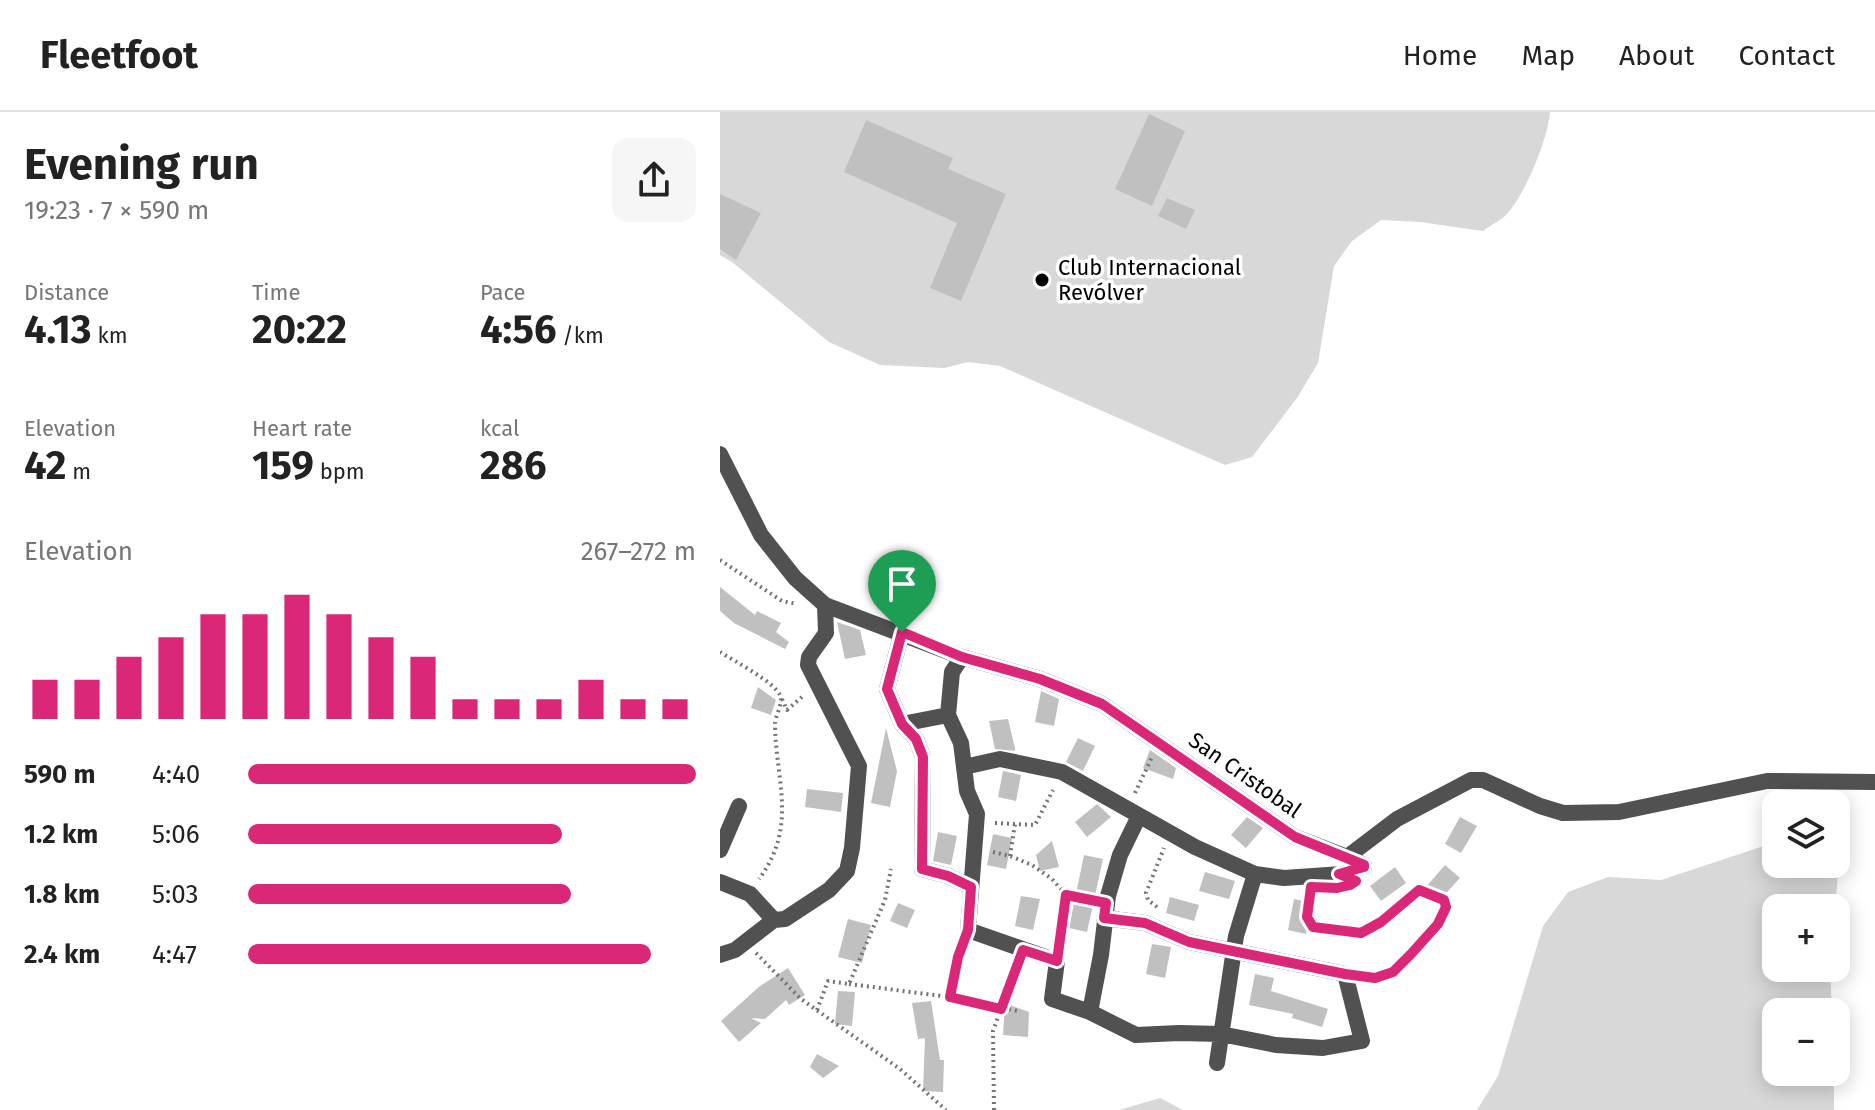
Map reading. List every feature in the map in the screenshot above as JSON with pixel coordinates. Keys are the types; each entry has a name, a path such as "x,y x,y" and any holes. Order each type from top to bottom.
{"street":[{"name":"San Cristobal","path":"720,454 761,535 795,578 825,605 962,657 1040,679 1091,699 1159,742 1295,837 1347,857"},
{"path":"720,955 746,943 774,920 785,919 839,882 847,871 859,766 808,665 809,657 826,633 825,605"},
{"path":"902,632 887,689 902,724 916,739 923,757 922,869 971,887"},
{"path":"962,657 952,672 948,715 961,743 967,791 977,814 968,930 1057,961 1052,999 1090,1012 1136,1035 1221,1034 1276,1045 1323,1048 1362,1041 1345,974 1189,942 1105,910"},
{"path":"902,724 948,715"},
{"path":"964,767 1000,759 1062,772 1179,839 1255,874 1284,878 1339,874 1364,866 1347,857 1397,819 1471,780 1483,780 1563,813 1619,812 1767,781 1875,782"},
{"path":"720,850 739,806"},
{"path":"1090,1012 1101,955 1105,910 1133,813"},
{"path":"1217,1063 1236,936 1255,874"},
{"path":"720,882 748,893 774,920"}],"path":[{"path":"720,560 782,601 825,605"},
{"path":"720,652 779,693 787,710 817,684"},
{"path":"748,893 779,844 784,819 775,724 782,699"},
{"path":"1133,813 1159,742"},
{"path":"977,822 1035,825 1062,772"},
{"path":"1010,856 1015,824"},
{"path":"1166,913 1148,900 1146,893 1166,843 1179,839"},
{"path":"974,849 1010,856 1032,865 1052,879 1066,895 1105,910"},
{"path":"849,984 885,900 891,869"},
{"path":"1311,887 1307,917 1313,927 1361,933 1381,922 1419,890 1444,900 1446,907 1438,924 1393,972 1375,978 1345,974"},
{"path":"1057,961 1066,895"},
{"path":"950,997 958,957 968,930"},
{"path":"746,943 801,999 900,1069 946,1110"},
{"path":"994,1110 993,1031 1023,950"},
{"path":"817,1010 828,981 950,997 1018,1011"}],"shaded area":[{"name":"Club Internacional Revólver","path":"720,112 1550,112 1545,137 1527,183 1512,208 1499,221 1483,231 1381,220 1352,241 1334,266 1318,363 1297,398 1252,457 1225,465 1000,366 968,362 944,368 880,365 829,342 720,255"},
{"path":"1762,847 1762,878 1838,878 1836,894 1762,894 1762,982 1831,982 1831,998 1762,998 1762,1086 1834,1086 1834,1110 1477,1110 1498,1076 1543,926 1568,892 1608,877 1661,880"},
{"path":"1160,1098 1183,1110 1119,1110"}],"building":[{"path":"1149,114 1185,131 1152,206 1115,189"},
{"path":"866,120 953,158 948,169 1006,194 961,301 930,288 957,223 844,172"},
{"path":"720,194 761,213 736,260 720,249"},
{"path":"1167,198 1195,210 1186,229 1158,216"},
{"path":"720,587 755,615 757,611 781,623 776,632 789,642 785,649 734,623 720,611"},
{"path":"837,622 860,630 866,655 845,659"},
{"path":"758,687 776,700 771,715 751,708"},
{"path":"1041,691 1059,699 1054,726 1035,722"},
{"path":"1008,719 1015,751 995,749 989,721"},
{"path":"886,728 897,771 890,807 871,803"},
{"path":"1078,738 1095,746 1083,771 1066,762"},
{"path":"1150,750 1176,768 1173,779 1143,768"},
{"path":"1003,771 1021,775 1016,801 998,797"},
{"path":"807,789 843,793 841,812 805,807"},
{"path":"1097,804 1111,817 1087,837 1075,822"},
{"path":"1247,817 1263,828 1246,848 1231,835"},
{"path":"1460,817 1477,826 1461,853 1445,844"},
{"path":"938,832 957,836 951,865 933,861"},
{"path":"993,834 1012,838 1006,869 987,865"},
{"path":"1052,841 1059,867 1040,871 1036,855"},
{"path":"1084,855 1103,859 1087,932 1069,928"},
{"path":"1445,865 1460,878 1439,901 1425,888"},
{"path":"1395,867 1406,883 1381,901 1370,886"},
{"path":"1205,872 1235,881 1229,899 1199,891"},
{"path":"1021,896 1040,899 1033,930 1015,926"},
{"path":"1170,897 1199,905 1194,921 1166,913"},
{"path":"1294,899 1313,903 1306,934 1288,930"},
{"path":"898,903 915,910 907,928 890,921"},
{"path":"848,919 871,925 862,963 838,957"},
{"path":"1152,944 1171,947 1165,978 1146,974"},
{"path":"788,968 805,995 789,1005 786,1000 765,1019 751,1018 761,1023 739,1042 721,1021 760,986"},
{"path":"1255,974 1274,978 1271,991 1328,1009 1322,1027 1292,1018 1293,1014 1249,1005"},
{"path":"838,991 855,992 852,1026 835,1024"},
{"path":"931,1001 940,1060 944,1060 943,1092 923,1091 925,1038 918,1039 912,1003"},
{"path":"1005,1003 1029,1012 1028,1037 1003,1035"},
{"path":"817,1054 839,1066 823,1078 810,1067"}],"place":[{"name":"Club Internacional Revólver","path":"1042,280"}],"route":[{"path":"902,632 962,657 1040,679 1102,704 1295,837 1364,865 1339,874 1356,881 1350,885 1311,887 1307,917 1313,927 1361,933 1381,922 1419,890 1431,892 1444,900 1446,907 1438,924 1393,972 1375,978 1189,942 1145,923 1104,918 1106,903 1066,895 1057,961 1023,950 1001,1009 950,997 958,957 968,930 971,887 922,869 923,757 916,739 902,724 887,689 902,632"}]}
